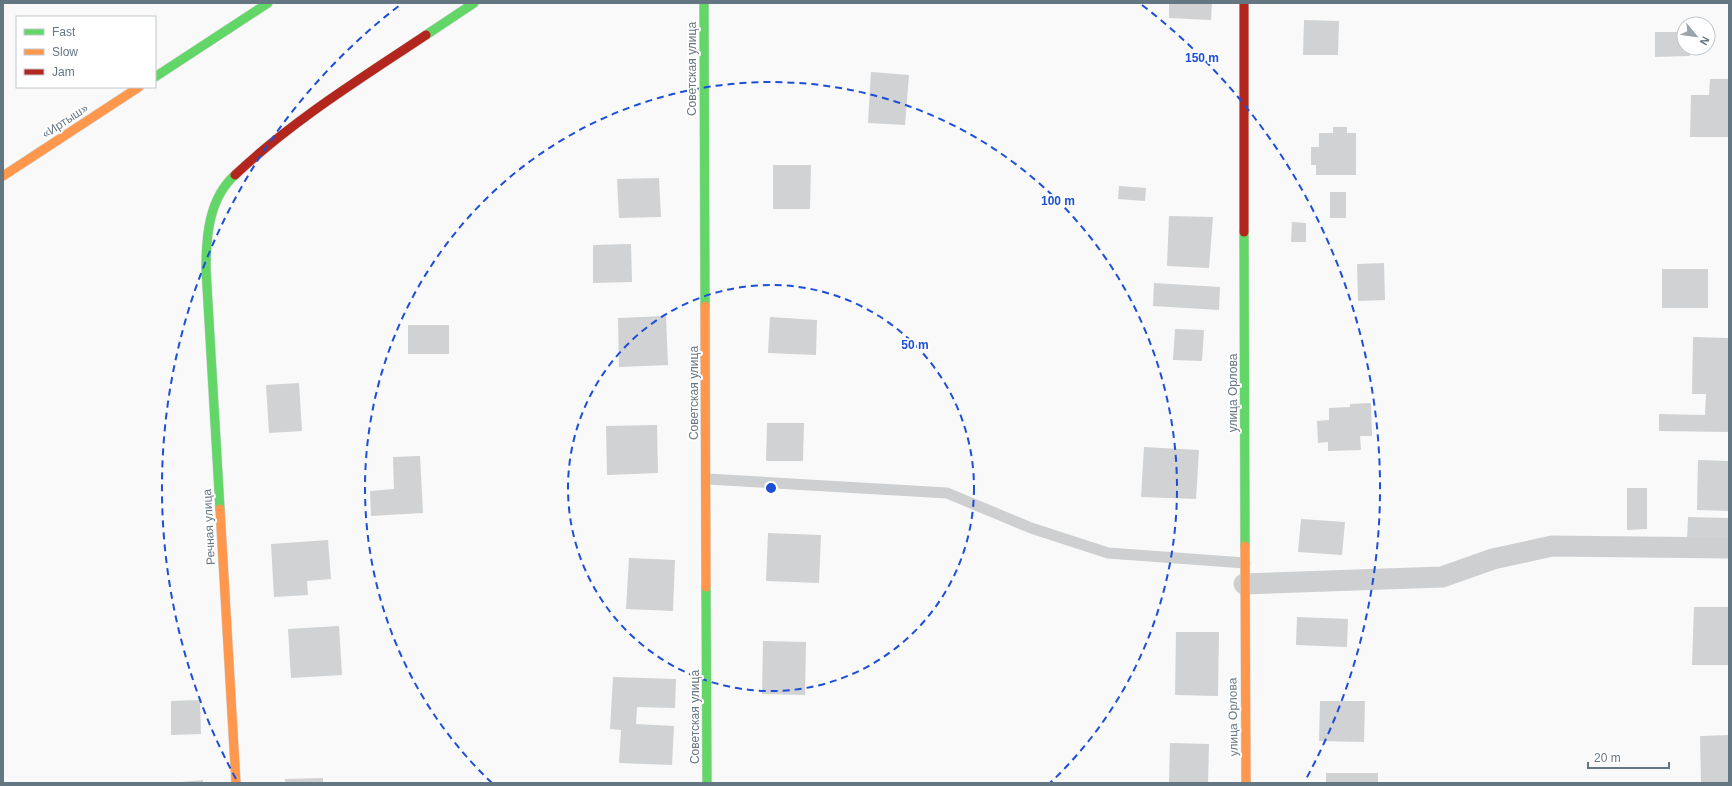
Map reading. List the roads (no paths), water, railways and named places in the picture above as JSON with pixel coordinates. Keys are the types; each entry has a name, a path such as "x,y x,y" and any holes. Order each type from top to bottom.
{"main road":[{"path":"156,76 268,3"},
{"name":"Речная улица","path":"236,783 206,269 206,241 212,212 228,181 259,152 342,91 474,3"},
{"name":"Советская улица","path":"704,3 707,783"},
{"name":"улица Орлова","path":"1244,3 1244,584 1246,783"},
{"name":"«Иртыш»","path":"3,176 137,88"}],"street":[{"path":"1244,584 1442,578 1493,559 1552,546 1729,548"}],"lane":[{"path":"707,479 947,494 1031,528 1108,553 1245,563"}]}
